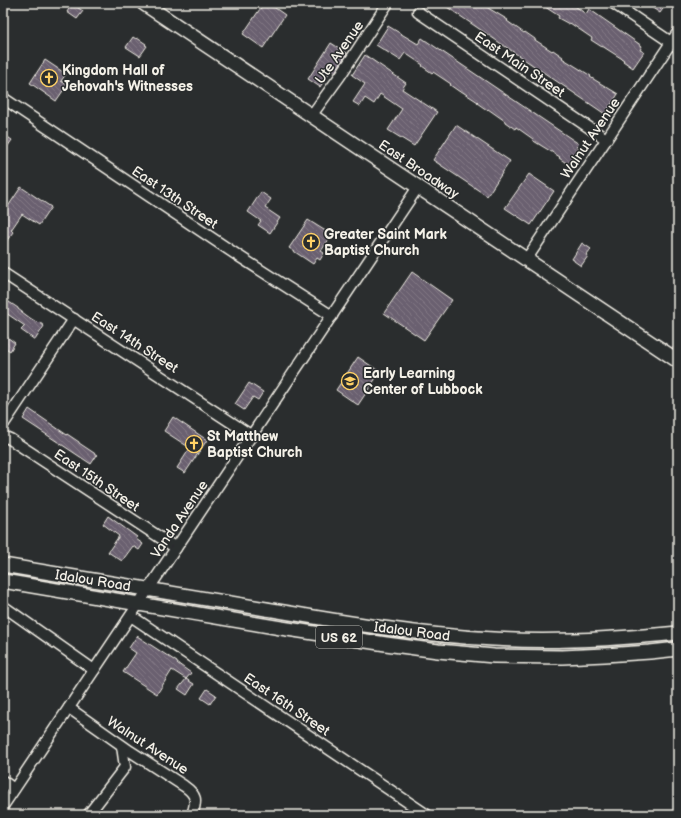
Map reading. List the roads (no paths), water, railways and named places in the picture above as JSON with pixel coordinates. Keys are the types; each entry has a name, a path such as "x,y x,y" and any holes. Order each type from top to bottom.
{"main road":[{"name":"East Broadway","path":"149,5 311,116 678,361"},
{"name":"Idalou Road","path":"3,565 378,627 447,636 495,640 552,640 639,637 678,633"},
{"name":"Idalou Road","path":"3,581 386,644 438,651 494,656 562,657 678,649"}],"street":[{"name":"Ute Avenue","path":"311,116 344,70 388,3"},
{"path":"613,3 674,44"},
{"name":"East Main Street","path":"418,12 606,139"},
{"name":"Walnut Avenue","path":"526,260 606,139 674,44 678,32"},
{"name":"East 13th Street","path":"3,98 237,255 332,316"},
{"name":"Vanda Avenue","path":"3,806 418,187"},
{"name":"East 14th Street","path":"3,273 252,436"},
{"path":"3,425 74,319"},
{"name":"East 15th Street","path":"3,436 10,439 176,548"},
{"path":"4,607 94,670"},
{"name":"East 16th Street","path":"131,616 427,815"},
{"name":"Walnut Avenue","path":"69,708 147,763 192,791 196,805 192,815"},
{"path":"88,815 125,767 122,746"},
{"path":"3,781 14,789"}],"place":[{"name":"Kingdom Hall of Jehovah's Witnesses","path":"49,78"},
{"name":"Greater Saint Mark Baptist Church","path":"311,242"},
{"name":"Early Learning Center of Lubbock","path":"350,381"},
{"name":"St Matthew Baptist Church","path":"194,444"}]}
